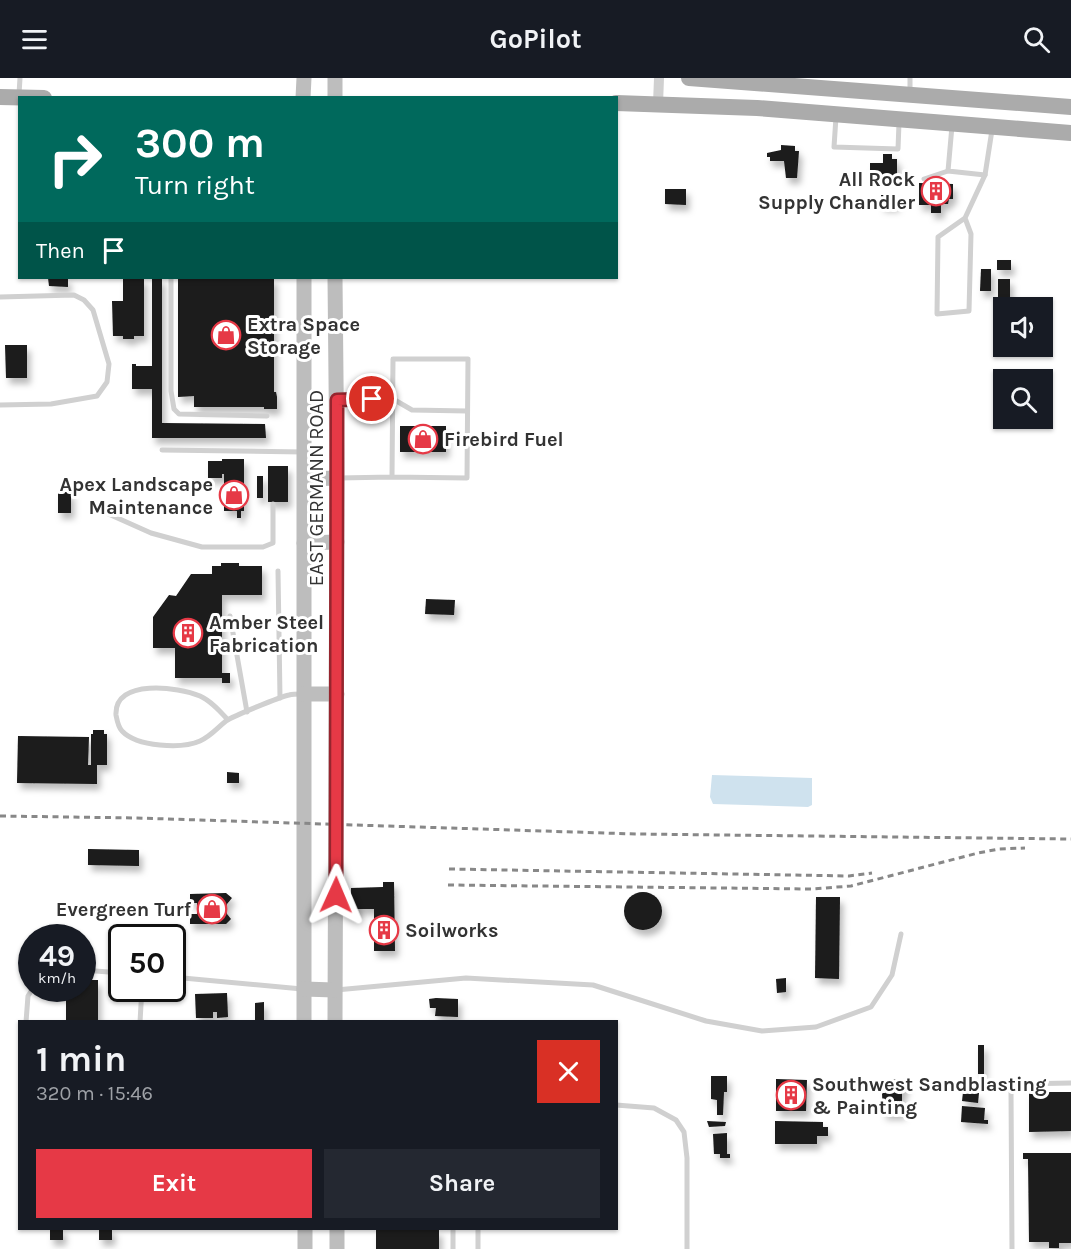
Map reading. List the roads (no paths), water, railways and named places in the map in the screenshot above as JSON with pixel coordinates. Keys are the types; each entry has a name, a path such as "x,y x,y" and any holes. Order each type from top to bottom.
{"main road":[{"path":"303,96 304,78"},
{"path":"335,78 335,96"},
{"path":"689,78 910,86 1071,107"},
{"path":"0,97 18,97"},
{"path":"618,104 757,108 1071,133"},
{"name":"EAST GERMANN ROAD","path":"304,279 304,1020"},
{"name":"EAST GERMANN ROAD","path":"335,279 338,478 335,1020"},
{"path":"305,479 338,478"},
{"path":"304,543 337,542"},
{"path":"304,694 337,694"},
{"path":"304,989 334,990"},
{"path":"305,1230 305,1249"},
{"path":"336,1230 337,1249"}],"street":[{"path":"658,104 659,78"}],"lane":[{"path":"19,96 20,78"},
{"path":"837,115 834,147 898,149 899,120"},
{"path":"948,171 952,124"},
{"path":"965,219 971,234 969,311 937,314 938,237 965,219 986,175 992,127"},
{"path":"924,179 948,171 986,175"},
{"path":"171,279 171,391 174,410 179,414 267,416"},
{"path":"0,297 74,296 84,300 93,310 109,364 107,382 97,396 51,404 0,405"},
{"path":"338,478 466,478 468,359 393,358 392,477"},
{"path":"337,400 393,399 412,410 467,411"},
{"path":"162,450 305,453"},
{"path":"95,508 151,533 184,543 202,547 263,547 273,543 273,504"},
{"path":"278,571 280,698"},
{"path":"230,616 247,712"},
{"path":"228,720 217,707 201,696 161,687 128,693 118,700 116,709 117,721 122,732 144,744 181,745 199,741 212,734 228,720 280,698 304,694"},
{"path":"334,990 466,978 593,985 706,1021 762,1031 816,1027 871,1007 892,975 901,934"},
{"path":"186,978 304,989"},
{"path":"26,1020 28,1002"},
{"path":"140,1020 141,1002"},
{"path":"1012,1249 1011,1090 1018,1084 1071,1083"},
{"path":"618,1105 654,1108 676,1120 684,1132 687,1158 687,1249"},
{"path":"453,1230 453,1249"},
{"path":"478,1230 478,1249"}],"water":[{"path":"712,775 812,778 812,805 808,807 713,804 710,797"}],"railway":[{"path":"0,816 137,818 636,834 1071,839"},
{"path":"448,885 811,889 851,886 978,853 1025,848"},
{"path":"449,869 849,876 872,873"}],"place":[{"name":"All Rock Supply Chandler","path":"936,191"},
{"name":"Extra Space Storage","path":"226,335"},
{"name":"Firebird Fuel","path":"423,439"},
{"name":"Apex Landscape Maintenance","path":"234,495"},
{"name":"Amber Steel Fabrication","path":"188,633"},
{"name":"Evergreen Turf","path":"212,909"},
{"name":"Soilworks","path":"384,930"},
{"name":"Southwest Sandblasting & Painting","path":"791,1095"}]}
